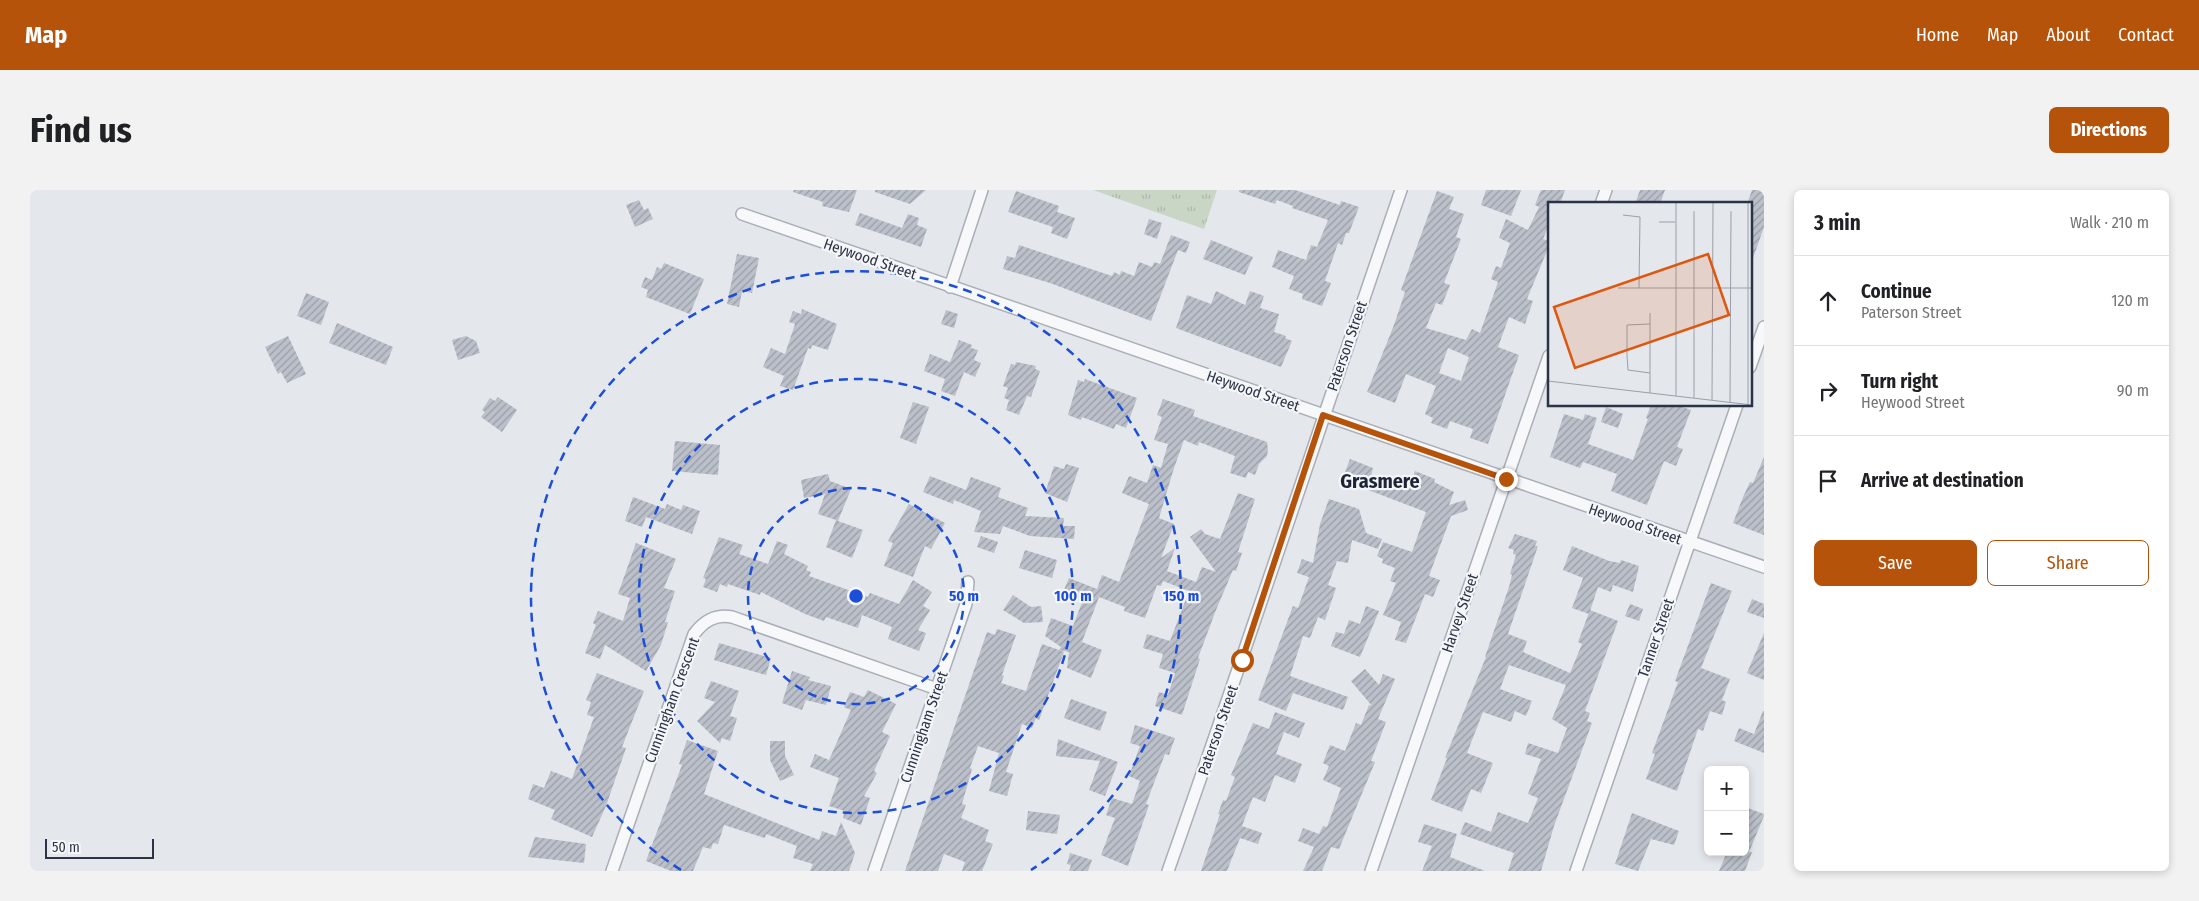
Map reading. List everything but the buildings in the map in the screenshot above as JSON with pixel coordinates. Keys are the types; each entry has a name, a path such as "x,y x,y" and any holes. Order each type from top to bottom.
{"street":[{"path":"950,286 982,190"},
{"name":"Paterson Street","path":"1168,871 1242,660 1323,415 1401,190"},
{"path":"1602,202 1606,190"},
{"name":"Heywood Street","path":"742,214 1764,568"},
{"path":"1752,361 1764,327"},
{"name":"Harvey Street","path":"1371,871 1548,359"},
{"name":"Tanner Street","path":"1576,871 1737,406"},
{"name":"Cunningham Street","path":"874,871 966,604 968,582"},
{"name":"Cunningham Crescent","path":"612,871 694,634 701,625 712,618 732,617 937,689"}],"green space":[{"path":"1093,190 1217,190 1204,229"}],"district":[{"name":"Grasmere","path":"1380,481"}],"route":[{"path":"1242,660 1323,415 1506,479"}]}
